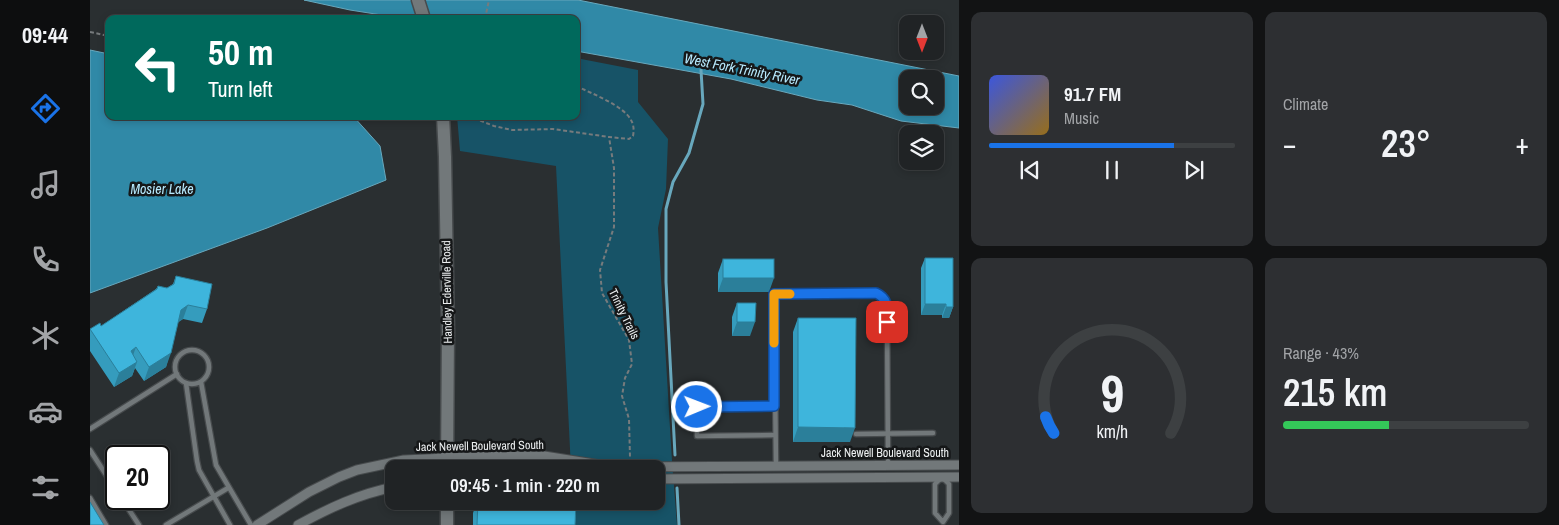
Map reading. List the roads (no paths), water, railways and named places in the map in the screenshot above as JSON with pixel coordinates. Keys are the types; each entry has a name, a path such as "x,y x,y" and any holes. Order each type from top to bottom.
{"main road":[{"path":"418,0 423,15"},
{"name":"Handley Ederville Road","path":"443,120 448,331 447,460"},
{"path":"447,510 447,525"}],"street":[{"name":"Jack Newell Boulevard South","path":"489,460 544,456 569,460"},
{"name":"Jack Newell Boulevard South","path":"257,525 309,492 357,470 385,464"},
{"path":"888,465 889,478"},
{"path":"942,465 942,477"},
{"name":"Jack Newell Boulevard South","path":"665,467 959,465"},
{"path":"776,466 776,477"},
{"name":"Jack Newell Boulevard South","path":"665,479 959,477"},
{"path":"298,525 343,502 360,495 385,489"}],"lane":[{"path":"776,466 774,294 876,293 882,296 887,304 888,465"},
{"path":"198,350 206,357 210,365 206,378 201,382 192,384 186,382 177,374 176,361 186,351 198,350"},
{"path":"90,429 177,374"},
{"path":"186,382 199,470 230,525"},
{"path":"201,382 216,465 228,488 252,525"},
{"path":"774,406 697,407 697,436 775,435"},
{"path":"856,434 933,433"},
{"path":"90,450 105,473"},
{"path":"942,477 949,484 949,513 943,524 935,513 936,484 942,477"},
{"path":"166,525 228,488"},
{"path":"90,498 106,525"},
{"path":"130,510 140,525"}],"water":[{"name":"West Fork Trinity River","path":"304,0 578,0 929,70 899,70 899,115 944,115 944,73 959,76 959,128 901,121 852,105 817,100 731,79 580,52 580,15 382,15"},
{"name":"Mosier Lake","path":"90,50 105,53 105,120 357,120 380,146 386,180 267,228 90,293"}],"waterway":[{"name":"West Fork Trinity River","path":"675,455 666,282 666,209 673,182 689,153 703,104 701,70"},
{"path":"677,488 679,525"}]}
